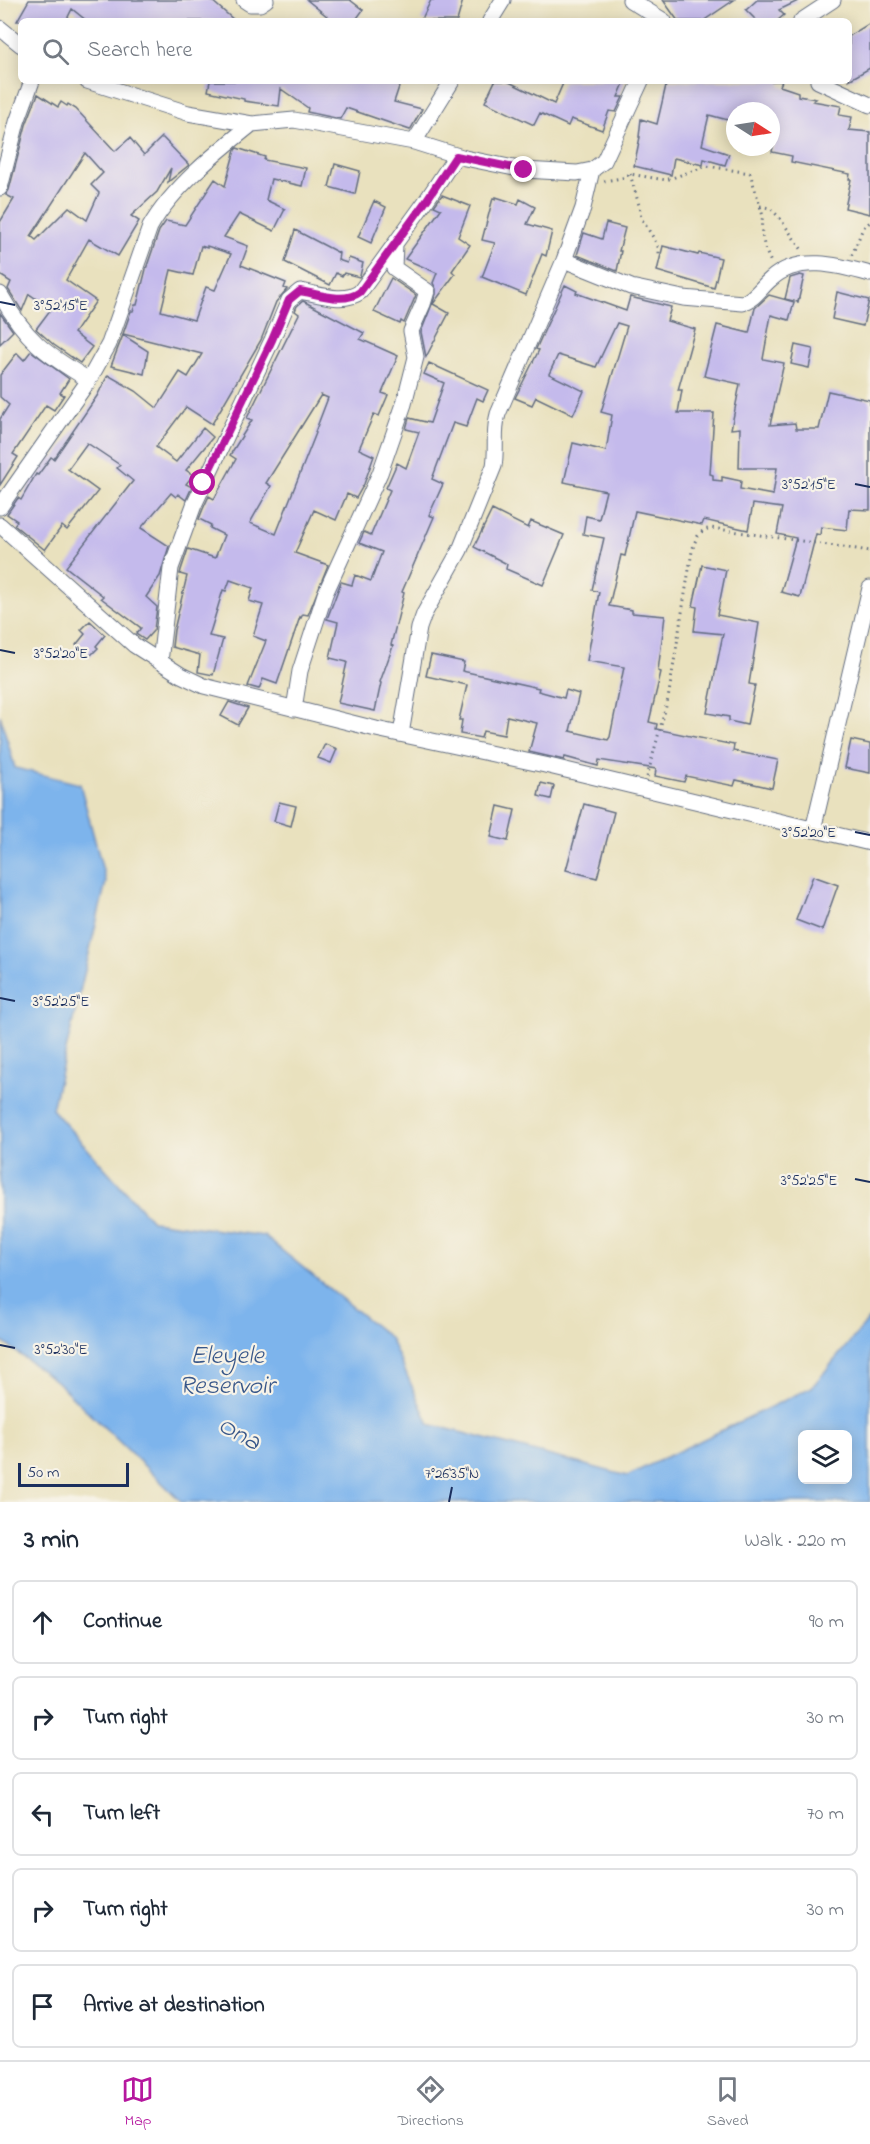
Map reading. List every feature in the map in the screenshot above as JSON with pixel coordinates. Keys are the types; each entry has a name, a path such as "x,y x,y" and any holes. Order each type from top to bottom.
{"street":[{"path":"244,0 250,4 260,4 266,0"},
{"path":"492,18 503,0"},
{"path":"630,0 659,18"},
{"path":"806,18 833,0"},
{"path":"0,28 18,43"},
{"path":"0,188 17,122 31,84"},
{"path":"96,84 188,113 252,124 294,120 414,142 456,156 524,170 577,173 592,170 604,161 640,84"},
{"path":"414,142 450,84"},
{"path":"824,84 870,105"},
{"path":"0,507 89,380 109,344 150,226 160,209 217,152 252,124"},
{"path":"160,662 171,568 203,483 289,300 300,291 343,298 355,296 360,292 456,156"},
{"path":"401,734 422,621 460,550 494,466 495,423 564,260 592,170"},
{"path":"294,709 300,671 325,594 380,473 404,404 416,357 411,331 427,291 394,268 395,244"},
{"path":"564,260 631,287 683,298 742,303 750,301 783,269 806,263 846,267 870,273"},
{"path":"0,294 27,336 51,357 89,380"},
{"path":"0,525 134,645 181,675 204,686 870,843"},
{"path":"813,830 870,588"}],"path":[{"path":"588,188 630,174 666,180 707,166 750,173 763,216 761,223 767,255 772,264 783,269"},
{"path":"630,174 641,218 653,237 659,254"},
{"path":"760,206 770,208 779,218 800,246 806,263"},
{"path":"846,267 857,239 863,228 870,222"},
{"path":"644,789 668,699 696,536 702,530 711,528 870,551"}],"water":[{"name":"Eleyele Reservoir","path":"0,715 15,768 80,784 106,882 52,1109 152,1221 264,1236 390,1338 429,1424 627,1476 812,1387 870,1318 870,1502 182,1502 56,1381 0,1340"}],"building":[{"path":"29,0 211,0 232,18 83,18 72,9 68,18 19,18"},
{"path":"307,0 350,0 363,10 357,18 329,18"},
{"path":"431,0 463,0 458,18 422,18"},
{"path":"663,0 734,0 707,18 676,18"},
{"path":"757,0 800,0 779,10 784,15 780,18 754,18 746,10"},
{"path":"870,23 870,68 852,78 852,34"},
{"path":"209,84 400,84 394,102 422,109 410,130 346,108 340,119 307,112 308,108 281,89 279,106 244,101 244,99 208,91"},
{"path":"494,84 513,84 554,104 563,84 624,84 618,97 623,97 616,112 609,111 602,130 571,119 568,126 540,113 534,125 485,102"},
{"path":"666,84 781,84 780,86 798,92 798,96 841,106 839,115 852,117 849,130 870,132 870,214 845,208 850,174 791,162 792,156 780,154 780,102 726,102 726,120 709,115 702,145 726,153 726,156 728,156 725,165 704,159 703,165 674,158 671,175 634,166 641,119 657,124"},
{"path":"38,94 58,107 61,102 76,109 115,151 130,138 144,155 162,137 189,165 168,182 171,168 157,192 131,216 139,221 118,256 89,239 66,280 96,301 74,333 92,347 80,363 36,329 51,309 29,294 22,311 8,289 11,282 0,275 0,222 14,199 6,195 26,125","holes":["85,153 103,173 91,185 99,193 87,220 69,207 36,240 31,236"]},
{"path":"237,148 265,157 264,160 306,168 302,186 271,179 266,200 285,209 274,231 239,214 224,237 248,246 241,265 286,283 284,288 287,289 276,302 261,340 212,424 186,407 156,447 176,462 203,428 213,437 186,470 193,475 186,484 192,487 186,500 178,494 176,497 171,493 141,528 169,546 160,576 146,597 157,607 154,630 145,640 136,634 141,628 101,598 103,596 66,567 133,481 117,468 120,465 87,443 68,469 98,491 67,530 62,526 45,550 14,525 17,521 7,514 18,498 21,500 36,474 38,475 51,457 54,459 97,396 108,375 136,391 157,408 180,372 188,377 202,354 123,334 131,311 137,305 159,231 166,221 185,225 215,179 225,186","holes":["201,246 207,248 207,246 231,254 215,290 206,287 194,320 161,311 171,270 193,275"]},
{"path":"335,164 360,171 355,194 329,187"},
{"path":"442,195 470,206 458,237 470,245 452,271 455,274 433,304 449,313 426,357 421,332 436,294 433,283 437,273 405,259 441,209 434,206"},
{"path":"496,197 518,204 520,199 535,207 527,224 552,231 546,256 542,254 526,295 482,277 495,243 482,240 493,198 496,199"},
{"path":"374,201 386,207 371,243 358,237"},
{"path":"606,223 625,228 617,271 577,255 584,233 602,239"},
{"path":"295,230 339,253 338,260 347,263 349,258 363,263 360,276 344,273 342,276 336,273 330,285 285,262"},
{"path":"663,246 721,258 714,288 657,271"},
{"path":"804,276 798,302 785,299 790,278"},
{"path":"391,278 416,295 404,323 401,321 400,324 374,312"},
{"path":"565,285 577,291 576,293 626,311 630,297 671,307 667,321 695,329 678,390 682,390 678,413 714,413 710,474 713,475 713,480 722,481 722,477 741,481 740,489 773,495 777,468 739,468 740,428 731,429 740,384 704,376 717,325 749,333 755,308 769,295 794,302 789,320 771,315 763,359 784,363 770,425 795,423 796,429 819,429 828,391 870,400 870,510 849,509 847,530 821,527 820,535 816,534 800,597 781,592 796,538 777,534 782,508 753,504 748,530 704,520 702,525 635,511 625,556 621,555 609,606 632,610 632,613 665,616 658,671 661,672 649,722 657,724 656,729 734,745 733,751 778,760 772,788 736,780 734,786 686,776 684,782 655,776 656,769 599,760 598,766 565,757 564,760 529,752 537,723 507,716 504,735 483,731 481,738 460,734 462,720 459,720 467,685 426,676 431,655 464,662 462,671 539,688 538,691 564,698 566,690 579,694 570,731 608,740 610,737 624,667 587,661 599,592 592,590 604,538 583,534 586,516 599,519 606,491 564,482 573,443 606,451 612,415 601,412 627,326 617,323 596,367 558,355 549,374 584,391 573,415 536,397 532,405 515,398 539,350 536,349"},
{"path":"837,292 869,300 863,326 832,319"},
{"path":"303,301 364,333 360,339 398,356 382,393 388,395 379,416 374,414 359,449 374,456 364,484 356,498 347,494 336,520 314,510 295,553 328,565 308,615 303,614 300,617 277,684 263,679 259,689 248,686 266,641 253,636 263,605 249,601 253,588 230,580 226,591 223,590 209,636 223,639 213,675 198,672 200,655 172,647 187,576 180,574 188,549 215,558 224,535 199,519 209,496 214,499 236,459 230,455 252,420 247,418 299,314 295,311","holes":["321,395 328,398 276,534 250,523 271,486 266,483"]},
{"path":"0,313 13,331 0,344"},
{"path":"123,335 148,351 144,374 111,366"},
{"path":"795,345 813,349 809,368 791,364"},
{"path":"31,351 69,379 60,393 64,395 54,410 46,405 13,454 18,457 0,485 0,419 9,405 0,397 0,375 17,353 24,360"},
{"path":"429,363 488,390 483,401 477,398 466,427 453,423 432,479 443,484 429,515 434,517 402,592 404,593 391,645 393,646 380,682 375,711 338,703 347,662 330,658 338,622 327,619 341,582 352,585 355,575 371,581 382,552 359,543 364,532 371,535 390,490 386,488 397,463 406,468 419,432 406,429 409,418 430,423 444,383 424,374"},
{"path":"492,510 528,528 531,521 564,535 543,585 506,569 507,564 474,547"},
{"path":"702,565 726,570 717,615 759,623 749,684 755,685 747,725 729,721 729,717 707,713 723,634 694,631 697,607 693,606"},
{"path":"90,621 105,635 96,646 98,648 89,657 76,645 85,634 81,630"},
{"path":"229,702 248,708 238,725 221,716"},
{"path":"851,740 870,744 870,773 845,768"},
{"path":"325,744 337,749 331,763 318,758"},
{"path":"541,783 554,786 551,799 538,796"},
{"path":"279,802 296,806 291,826 274,821"},
{"path":"584,804 614,812 597,878 566,870"},
{"path":"498,806 515,810 508,841 491,837"},
{"path":"813,876 838,885 822,930 796,920"}],"route":[{"path":"203,483 289,300 300,291 343,298 355,296 360,292 456,156 524,170"}],"water label":[{"name":"Ona","path":"240,1432"}]}
